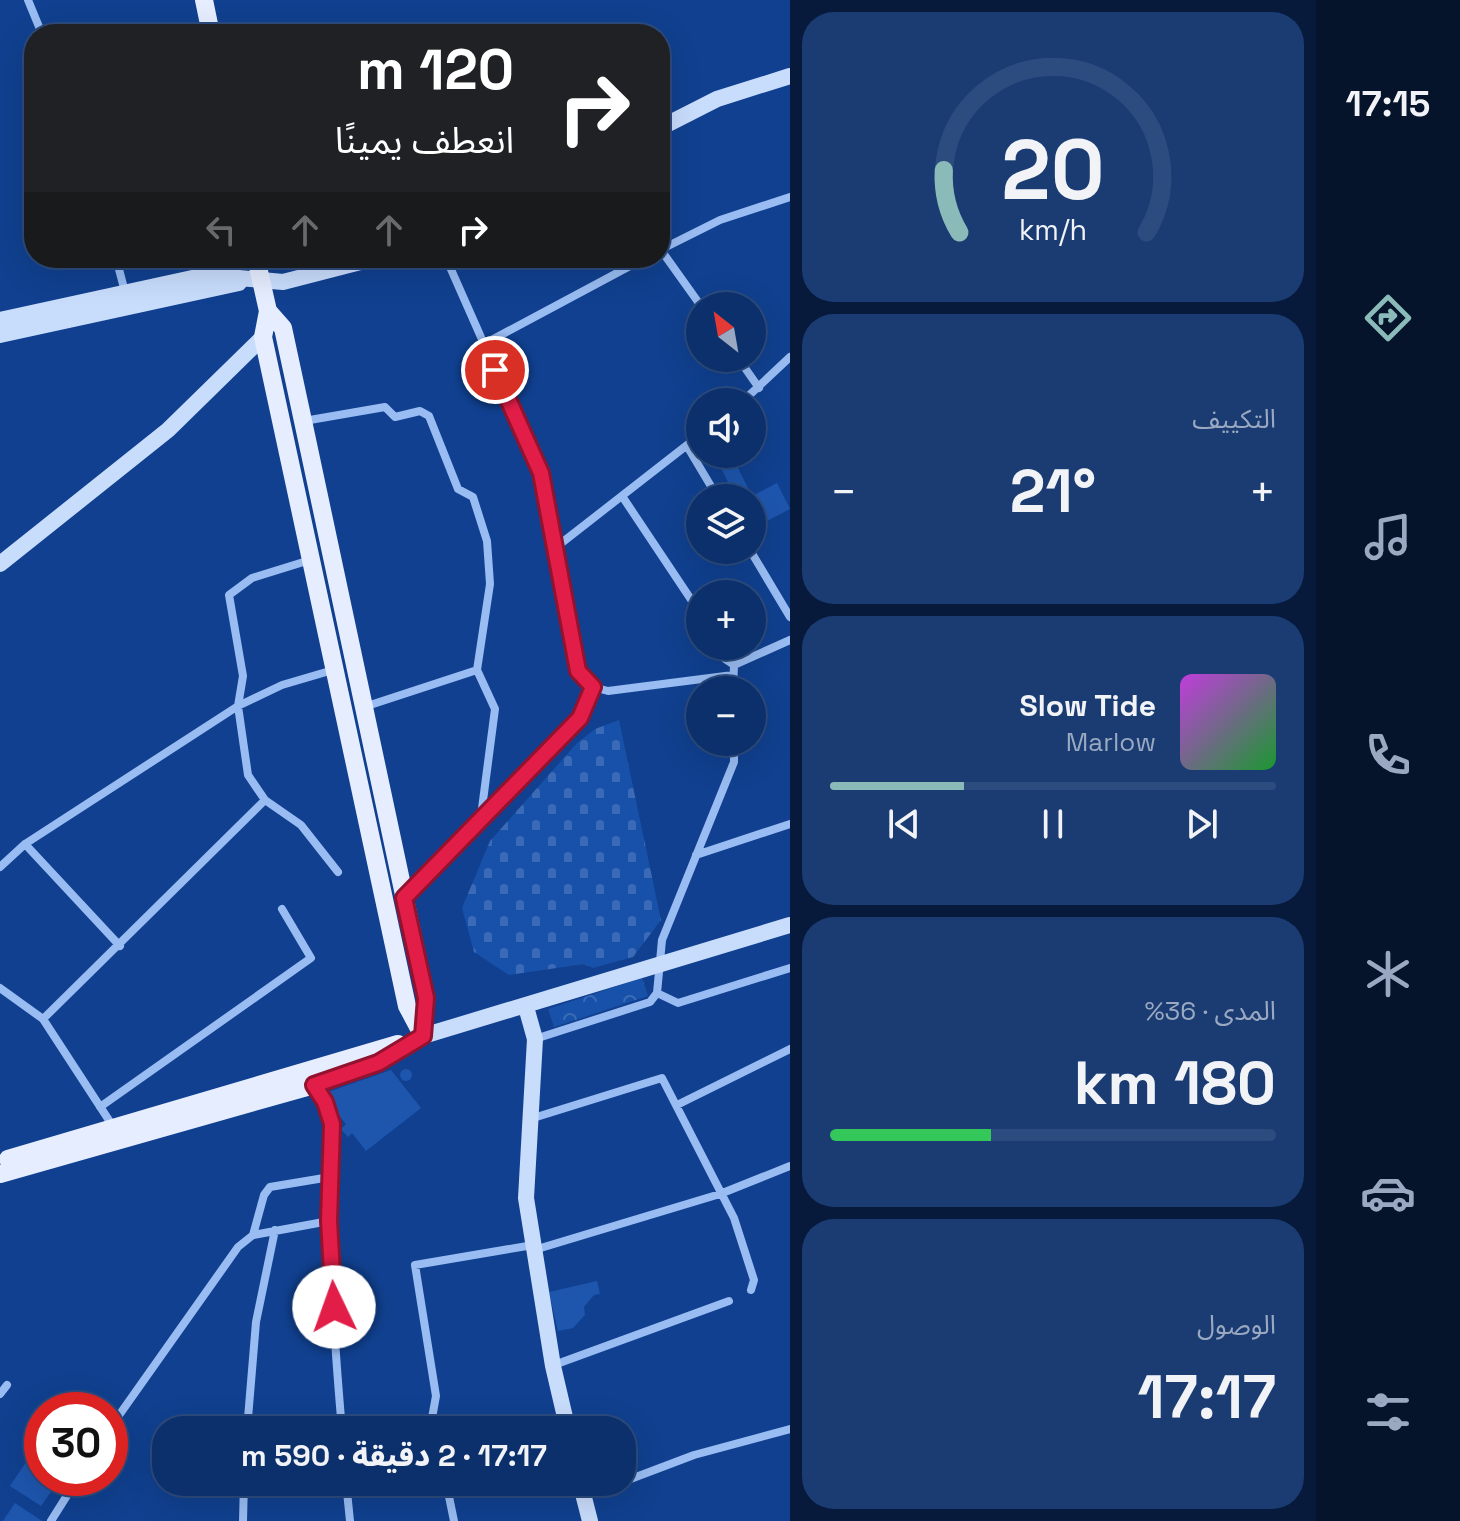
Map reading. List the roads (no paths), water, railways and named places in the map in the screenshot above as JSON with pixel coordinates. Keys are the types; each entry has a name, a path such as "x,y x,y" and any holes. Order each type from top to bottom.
{"main road":[{"path":"204,0 209,24"},
{"path":"670,123 717,99 790,76"},
{"path":"258,268 268,311 263,337 333,670 407,1006 423,1036"},
{"path":"0,320 206,275 283,282 337,268"},
{"path":"0,335 260,279"},
{"path":"268,311 283,328 303,421 426,998 423,1036"},
{"path":"0,564 168,430 263,337"},
{"path":"0,1162 114,1128 378,1063 423,1036 790,925"},
{"path":"526,1007 535,1039 526,1198 553,1366 565,1416"},
{"path":"0,1174 312,1078"},
{"path":"584,1496 590,1521"}],"street":[{"path":"28,0 38,24"},
{"path":"670,245 720,220 790,197"},
{"path":"670,264 691,292"},
{"path":"119,268 125,292"},
{"path":"450,268 541,473 578,671 593,687 608,691 733,675 734,665"},
{"path":"484,344 626,268"},
{"path":"748,372 759,388 790,357"},
{"path":"303,421 385,407 395,417 420,411 429,416 458,489 473,497 487,541 490,584 477,670 495,709 481,816"},
{"path":"555,548 686,447"},
{"path":"622,496 686,592"},
{"path":"310,560 252,578 229,595 243,676 238,706 248,775 265,800 301,825 338,872"},
{"path":"758,564 790,617"},
{"path":"734,665 790,640"},
{"path":"726,660 734,665"},
{"path":"0,867 25,844 238,706 282,685 333,670"},
{"path":"364,707 477,670"},
{"path":"404,898 580,718 593,687"},
{"path":"535,1039 650,1002 657,993 662,940 734,756"},
{"path":"43,1019 265,800"},
{"path":"696,855 790,824"},
{"path":"25,844 120,946"},
{"path":"100,1107 311,958 282,909"},
{"path":"657,993 678,1003 790,968"},
{"path":"0,988 43,1019 114,1128"},
{"path":"677,1105 790,1049"},
{"path":"312,1078 332,1124 329,1221 341,1416"},
{"path":"530,1119 662,1078 734,1218 754,1280 751,1290"},
{"path":"435,1416 436,1396 415,1265 534,1248 720,1194 790,1166"},
{"path":"253,1235 264,1195 270,1187 330,1177"},
{"path":"128,1403 238,1247 253,1235 329,1221"},
{"path":"248,1416 256,1322 275,1230"},
{"path":"553,1366 729,1301"},
{"path":"0,1394 7,1385"},
{"path":"636,1473 790,1429"},
{"path":"51,1521 67,1496"},
{"path":"243,1521 244,1496"},
{"path":"347,1496 350,1521"},
{"path":"449,1496 454,1521"}]}
